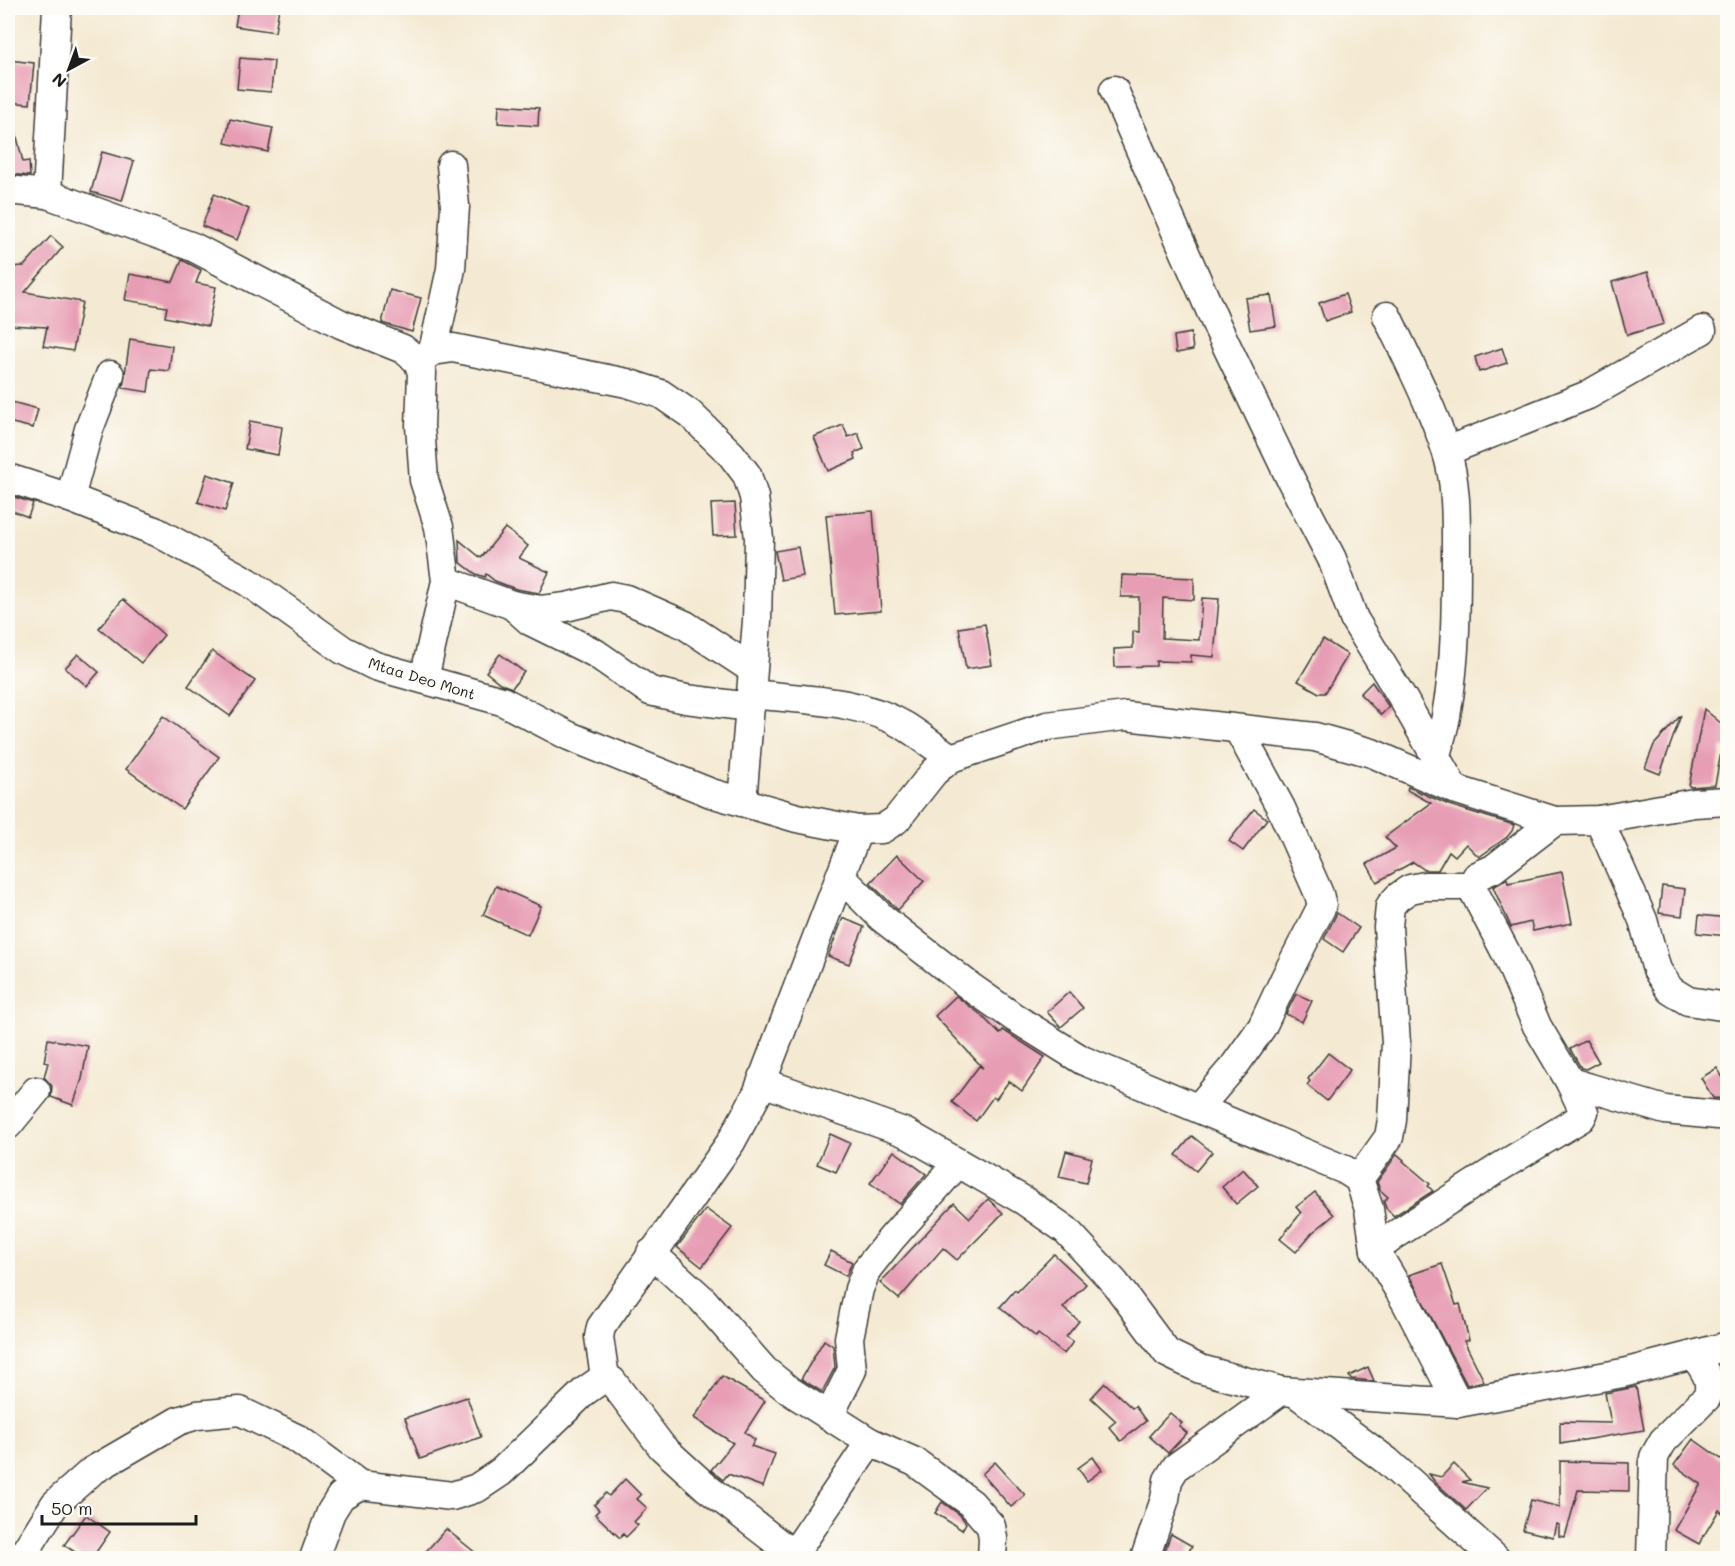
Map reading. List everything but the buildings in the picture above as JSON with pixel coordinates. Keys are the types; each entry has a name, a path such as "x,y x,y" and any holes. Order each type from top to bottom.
{"street":[{"path":"47,195 57,8"},
{"path":"1114,90 1218,328 1291,480 1332,559 1354,619 1402,697 1454,789"},
{"path":"424,680 446,581 438,527 424,480 420,426 422,373 451,269 455,206 451,165"},
{"path":"8,190 47,195 193,247 341,324 403,349 425,356 453,348 627,383 661,394 690,414 731,454 747,475 754,497 759,538 757,621 742,802"},
{"path":"1387,316 1419,381 1447,452 1453,487 1456,584 1451,680 1447,712 1435,759"},
{"path":"1447,452 1588,395 1702,330"},
{"path":"70,498 89,429 110,375"},
{"name":"Mtaa Deo Mont","path":"8,478 70,498 158,532 248,582 343,650 375,666 502,701 569,736 711,793 797,818 858,830 882,829 896,820 934,772 951,758"},
{"path":"446,581 512,605 541,610 566,607 611,596 626,599 685,625 751,690"},
{"path":"512,605 530,621 595,653 650,690 686,699 751,690 841,704 874,712 904,726 951,758 1047,726 1125,716 1316,737 1372,753 1454,789 1555,821 1599,820 1694,803 1728,801"},
{"path":"1199,1107 1235,1065 1262,1027 1322,906 1319,894 1281,808 1238,729"},
{"path":"1599,820 1643,920 1657,970 1670,990 1688,1001 1728,1008"},
{"path":"1471,886 1477,876 1493,869 1555,821"},
{"path":"605,1377 599,1337 601,1327 731,1142 762,1082 858,830"},
{"path":"840,876 882,918 972,988 1082,1060 1199,1107 1345,1170 1359,1179 1369,1209 1375,1250 1406,1302 1458,1403"},
{"path":"1359,1179 1389,1137 1392,1120 1396,1042 1388,927 1390,906 1410,889 1425,886 1471,886"},
{"path":"1375,1250 1500,1167 1581,1118 1584,1112 1570,1082 1537,1026 1506,953 1471,886"},
{"path":"762,1082 904,1132 1023,1200 1066,1230 1115,1283 1167,1353 1200,1369 1288,1392 1458,1403 1623,1373 1728,1346"},
{"path":"1570,1082 1665,1110 1728,1116"},
{"path":"8,1125 36,1091"},
{"path":"829,1416 852,1370 849,1338 859,1289 867,1269 958,1163"},
{"path":"651,1253 702,1299 764,1370 790,1391 870,1442 915,1462 971,1503 991,1526 992,1558"},
{"path":"1651,1558 1654,1457 1663,1441 1707,1397 1710,1390 1709,1378 1694,1355"},
{"path":"21,1558 55,1504 92,1471 178,1421 197,1415 240,1412 298,1439 360,1485 452,1496 477,1488 501,1472 585,1391 605,1377"},
{"path":"605,1377 612,1380 669,1454 706,1488 796,1556 870,1442"},
{"path":"1145,1558 1165,1499 1168,1480 1176,1467 1288,1392"},
{"path":"1288,1392 1387,1461 1496,1558"},
{"path":"314,1558 336,1502 341,1496 360,1485"}]}
